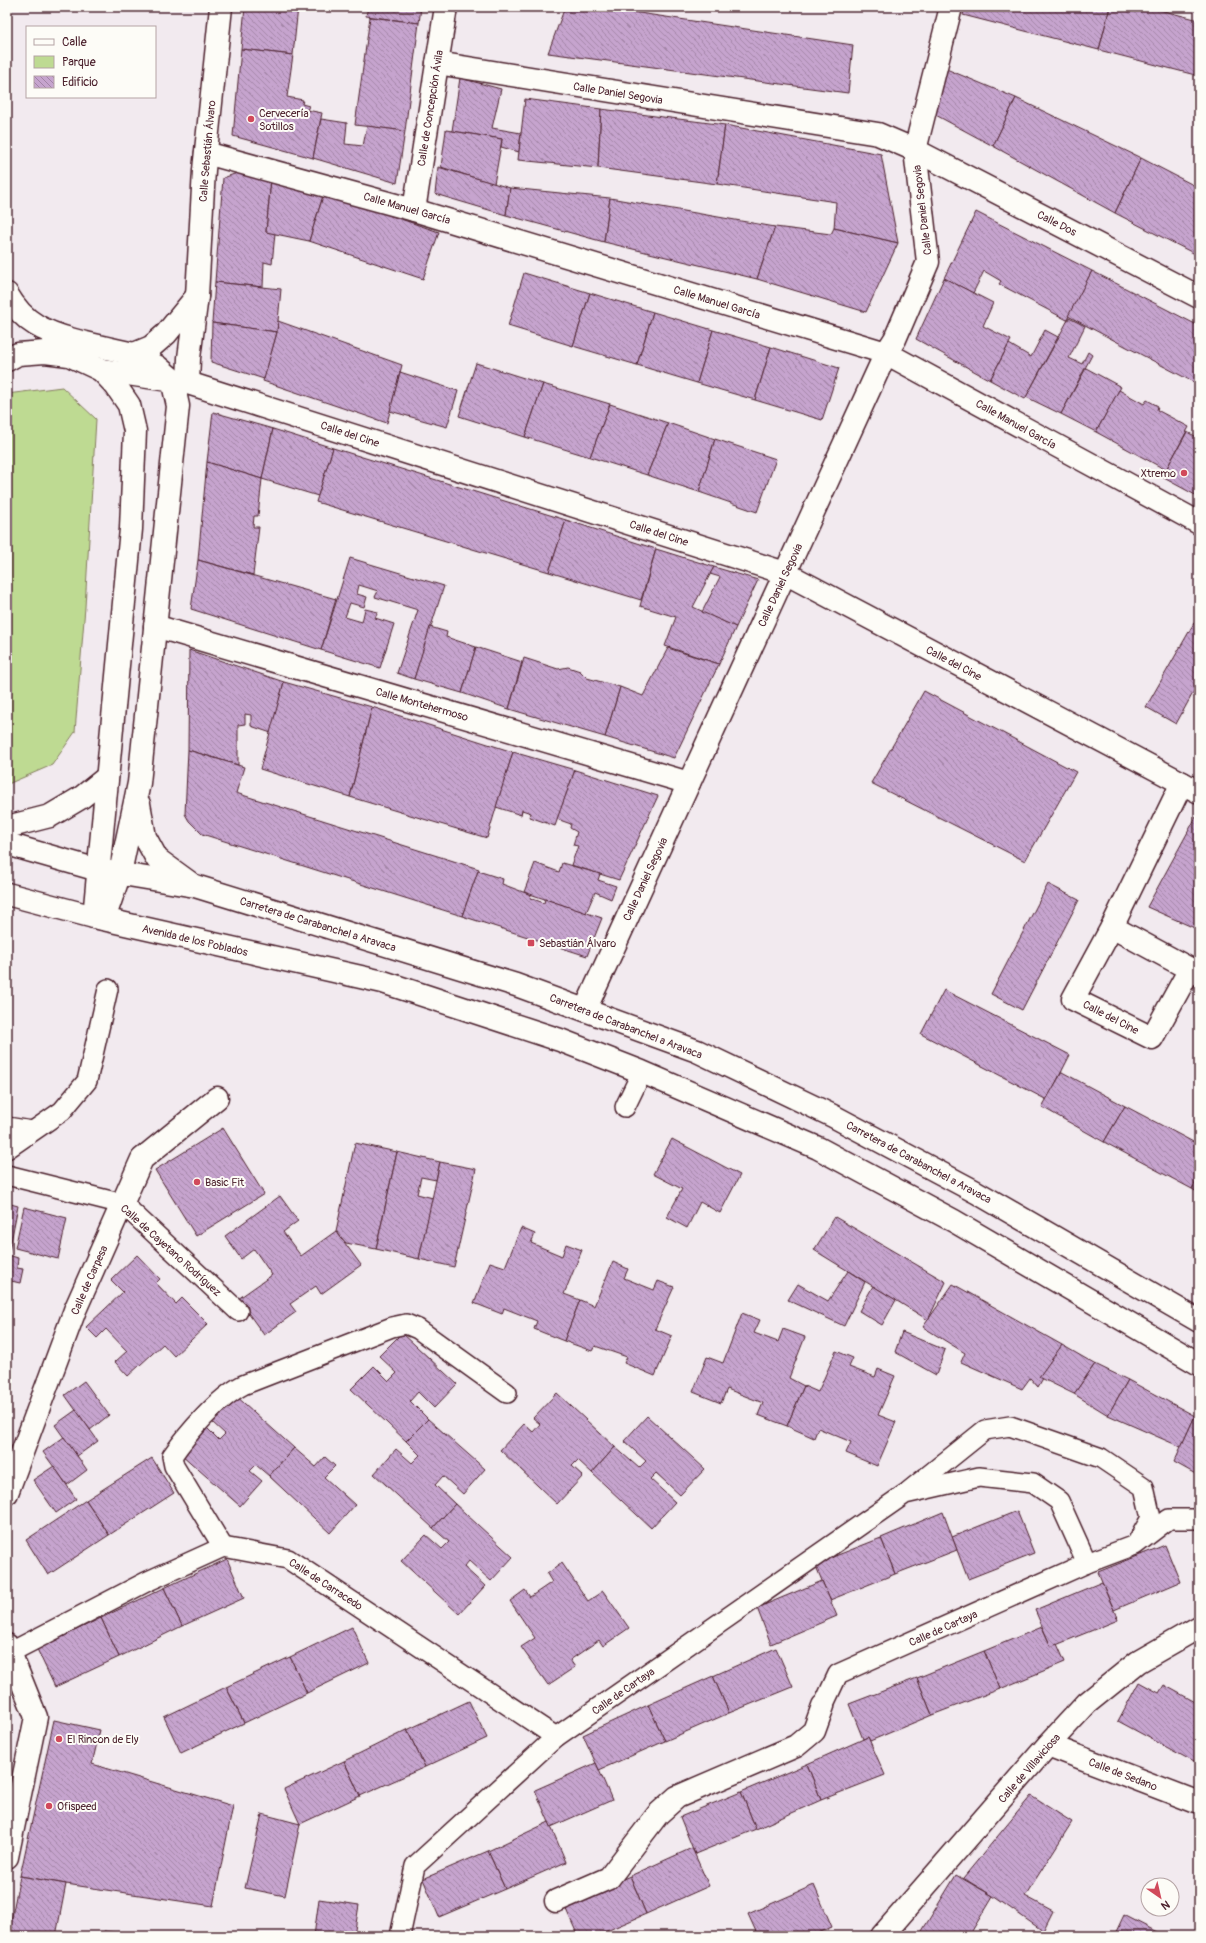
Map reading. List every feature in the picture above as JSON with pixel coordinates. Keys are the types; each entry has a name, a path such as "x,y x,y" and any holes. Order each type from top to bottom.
{"main road":[{"name":"Calle Sebastián Álvaro","path":"137,792 180,381 189,358 197,296 206,153 221,7"},
{"name":"Calle de Concepción Ávila","path":"414,210 446,7"},
{"name":"Calle Daniel Segovia","path":"585,1010 886,353 895,339 928,262 915,150 951,7"},
{"name":"Calle Daniel Segovia","path":"437,63 878,134 915,150"},
{"name":"Calle Dos","path":"915,150 1199,297"},
{"name":"Calle Manuel García","path":"206,153 414,210 886,353 1199,523"},
{"path":"7,294 14,306 36,325 70,338 141,359 158,367 180,381"},
{"path":"101,370 141,359 166,334 197,296"},
{"path":"7,360 18,354 45,352 69,355 101,370 116,386 129,405 135,431 131,529 98,870 99,918"},
{"path":"129,405 141,359"},
{"name":"Calle del Cine","path":"180,381 785,573 1191,788 1112,927 1073,999 1152,1038 1194,972 1112,927"},
{"name":"Calle Montehermoso","path":"155,626 689,783"},
{"path":"7,828 50,816 82,797 107,777"},
{"path":"99,918 120,873 137,792"},
{"path":"137,792 145,837 157,858 195,886"},
{"name":"Carretera de Carabanchel a Aravaca","path":"7,844 98,870 195,886 516,985 697,1051 833,1116 976,1192 1199,1321"},
{"name":"Avenida de los Poblados","path":"7,894 99,918 383,982 560,1040 642,1072"},
{"path":"642,1072 818,1148 954,1221 1199,1364"},
{"name":"Calle de Carpesa","path":"7,1493 75,1310 142,1159 217,1098"},
{"name":"Calle de Villaviciosa","path":"882,1936 1048,1745 1087,1703 1138,1662 1198,1629"},
{"path":"7,1857 36,1717 9,1649"},
{"name":"Calle de Cartaya","path":"556,1901 609,1878 658,1814 677,1797 796,1746 814,1731 823,1706"},
{"name":"Calle de Sedano","path":"1048,1745 1199,1803"}],"lane":[{"path":"7,1149 62,1110 87,1081 108,989"},
{"path":"625,1108 642,1072"},
{"path":"7,1127 32,1131"},
{"name":"Calle de Cayetano Rodríguez","path":"7,1175 123,1204 238,1311"},
{"path":"9,1649 146,1582 223,1547 174,1466 172,1456 180,1444 224,1398 242,1385 392,1327 406,1324 418,1329 507,1393"},
{"name":"Calle de Cartaya","path":"400,1936 415,1866 556,1737 905,1494 984,1430 1010,1426 1101,1458 1144,1487 1151,1518 1135,1545"},
{"name":"Calle de Cartaya","path":"905,1494 979,1478 1033,1483 1059,1501 1087,1563"},
{"name":"Calle de Cartaya","path":"823,1706 838,1674 1087,1563 1135,1545 1169,1519 1199,1519"},
{"name":"Calle de Carracedo","path":"223,1547 288,1559 556,1737"}],"green space":[{"path":"62,387 96,419 85,607 75,732 52,765 8,784 7,394"}],"building":[{"path":"245,7 298,7 293,55 241,49"},
{"path":"368,7 421,7 419,23 366,16"},
{"path":"565,7 599,7 853,45 848,93 548,53"},
{"path":"965,7 1110,7 1099,50 963,15"},
{"path":"1110,7 1148,7 1199,20 1199,76 1099,50"},
{"path":"370,17 419,23 405,131 355,125"},
{"path":"241,49 293,55 287,97 303,100 302,104 309,106 307,110 322,113 313,158 233,136"},
{"path":"944,68 1016,98 993,146 932,113"},
{"path":"460,78 501,89 492,128 521,133 519,152 501,147 502,139 452,131"},
{"path":"1016,98 1141,158 1115,213 993,146"},
{"path":"525,99 601,109 598,168 518,160"},
{"path":"601,109 725,125 717,184 598,168"},
{"path":"321,119 347,123 345,144 363,146 367,126 405,131 397,183 313,158"},
{"path":"725,125 881,154 898,243 834,228 836,202 717,184"},
{"path":"446,130 502,139 494,184 441,167"},
{"path":"1141,158 1199,188 1199,256 1115,213"},
{"path":"438,167 510,188 506,215 435,194"},
{"path":"240,172 271,180 266,232 275,233 272,264 264,262 263,287 215,282 223,178"},
{"path":"271,180 324,193 309,241 266,232"},
{"path":"510,188 610,198 604,242 506,215"},
{"path":"324,193 439,232 423,279 309,241"},
{"path":"610,198 775,227 757,279 604,242"},
{"path":"976,212 1092,271 1067,320 999,284 1001,281 984,271 973,293 944,278"},
{"path":"775,227 831,234 834,228 898,243 866,312 757,279"},
{"path":"1092,271 1199,326 1199,385 1068,316"},
{"path":"524,273 590,293 573,346 508,326"},
{"path":"944,278 993,303 983,326 1011,340 990,380 916,339"},
{"path":"215,282 281,289 277,332 212,323"},
{"path":"590,293 653,312 637,365 573,346"},
{"path":"653,312 713,330 697,383 637,365"},
{"path":"1069,318 1085,326 1069,358 1082,364 1088,352 1092,355 1061,414 1026,397"},
{"path":"278,321 402,365 387,423 263,381 277,332"},
{"path":"212,323 277,332 264,379 211,362"},
{"path":"713,330 771,347 755,400 697,383"},
{"path":"1045,330 1058,337 1025,399 990,380 1009,344 1031,357"},
{"path":"771,347 839,368 822,420 755,400"},
{"path":"476,363 543,384 525,437 459,416"},
{"path":"1086,368 1121,387 1096,432 1061,414"},
{"path":"400,372 458,391 447,427 390,411"},
{"path":"543,384 610,404 590,457 525,437"},
{"path":"1119,390 1144,404 1147,400 1158,406 1157,410 1189,427 1166,470 1096,432"},
{"path":"610,404 668,423 647,475 590,457"},
{"path":"213,412 273,429 262,479 207,462"},
{"path":"668,423 715,439 699,492 647,475"},
{"path":"273,429 333,448 318,496 262,479"},
{"path":"1187,432 1199,438 1199,497 1162,477"},
{"path":"715,439 776,459 757,512 699,492"},
{"path":"333,448 566,520 549,572 316,502"},
{"path":"207,462 262,479 258,516 254,516 253,527 259,527 253,575 198,560"},
{"path":"566,520 656,549 641,600 549,572"},
{"path":"656,549 714,567 693,607 736,627 719,664 665,646 676,617 640,606"},
{"path":"350,558 444,586 414,679 397,673 418,610 375,597 378,591 359,585 357,594 367,597 364,607 350,603 345,617 362,622 365,609 378,612 375,618 394,624 380,668 321,650"},
{"path":"198,560 336,599 321,650 191,609"},
{"path":"714,567 758,580 736,627 702,612 720,577 710,574"},
{"path":"1194,623 1199,625 1199,682 1176,724 1146,707"},
{"path":"430,627 447,632 446,637 476,647 462,693 414,679"},
{"path":"476,647 522,662 509,709 462,693"},
{"path":"668,648 719,664 674,758 605,737 620,687 643,696"},
{"path":"189,650 284,682 271,733 251,726 251,715 245,714 245,724 238,725 238,765 188,750"},
{"path":"524,658 558,669 568,667 580,671 587,678 620,687 605,737 509,709"},
{"path":"284,682 372,707 350,797 260,769"},
{"path":"924,691 1076,772 1025,861 871,783"},
{"path":"372,707 513,752 487,838 350,797"},
{"path":"188,750 244,767 236,793 479,869 462,916 202,834 189,821 185,814"},
{"path":"513,752 575,770 555,826 530,817 531,813 522,810 521,815 496,807"},
{"path":"575,770 658,796 619,880 571,865 578,846 573,845 577,832 570,828 571,824 557,819"},
{"path":"1196,817 1199,819 1199,930 1147,907"},
{"path":"535,863 559,872 562,863 600,874 598,880 616,886 611,899 595,892 586,913 524,892"},
{"path":"478,871 503,879 502,884 531,895 530,898 544,903 545,899 602,918 587,956 462,916"},
{"path":"1048,884 1079,900 1022,1010 991,994"},
{"path":"944,990 1070,1055 1047,1100 921,1034"},
{"path":"1062,1072 1125,1106 1104,1142 1042,1107"},
{"path":"1125,1106 1199,1145 1199,1177 1192,1189 1104,1142"},
{"path":"223,1128 264,1194 196,1236 155,1170"},
{"path":"672,1139 740,1175 720,1213 700,1202 687,1228 667,1217 682,1189 653,1174"},
{"path":"355,1143 397,1152 376,1249 346,1243 336,1231"},
{"path":"397,1152 440,1162 436,1180 421,1177 417,1194 433,1198 419,1259 376,1249"},
{"path":"440,1162 476,1169 454,1267 419,1259"},
{"path":"1199,1177 1199,1193 1192,1189"},
{"path":"280,1196 298,1221 283,1232 301,1256 336,1231 361,1265 321,1294 316,1286 290,1304 296,1312 264,1335 238,1299 272,1275 254,1249 241,1259 225,1236"},
{"path":"7,1203 18,1206 7,1262"},
{"path":"24,1207 67,1218 58,1259 15,1248"},
{"path":"835,1217 946,1282 928,1320 814,1250"},
{"path":"521,1228 535,1234 531,1243 562,1256 566,1244 582,1250 564,1294 580,1300 564,1341 534,1329 537,1321 504,1308 502,1314 474,1303 490,1262 505,1267"},
{"path":"8,1255 18,1258 17,1268 23,1269 20,1283 7,1280"},
{"path":"137,1255 160,1279 156,1283 176,1304 182,1298 208,1324 174,1356 163,1344 128,1376 115,1362 127,1351 106,1329 97,1338 86,1327 123,1292 111,1280"},
{"path":"613,1262 628,1269 624,1278 654,1290 658,1281 674,1287 655,1329 672,1336 655,1376 624,1363 627,1357 595,1346 592,1351 564,1341 580,1300 594,1306"},
{"path":"848,1271 865,1282 844,1326 788,1300 798,1284 828,1301"},
{"path":"953,1284 1062,1345 1038,1387 1030,1378 1022,1389 961,1362 965,1353 923,1327"},
{"path":"873,1286 896,1300 882,1325 859,1311"},
{"path":"742,1313 760,1320 754,1333 778,1342 783,1329 805,1337 789,1378 804,1386 787,1426 758,1415 763,1403 727,1389 721,1403 693,1392 707,1357 723,1363"},
{"path":"902,1332 945,1350 936,1375 895,1352"},
{"path":"402,1333 457,1384 434,1408 418,1392 410,1401 428,1419 406,1441 351,1389 374,1366 389,1381 397,1373 379,1356"},
{"path":"1062,1345 1095,1364 1074,1394 1039,1377"},
{"path":"836,1351 853,1358 849,1367 875,1377 878,1369 895,1376 878,1415 896,1422 877,1466 846,1453 851,1442 818,1428 814,1438 787,1426 804,1386 818,1392"},
{"path":"1095,1364 1128,1380 1108,1415 1074,1394"},
{"path":"1128,1380 1195,1416 1181,1447 1108,1415"},
{"path":"84,1381 109,1415 90,1430 65,1395"},
{"path":"557,1393 615,1447 592,1473 578,1460 572,1466 583,1476 557,1504 500,1450 524,1424 533,1432 540,1424 533,1418"},
{"path":"235,1395 294,1448 269,1476 256,1465 250,1471 262,1481 240,1506 182,1455 207,1428 219,1440 225,1434 212,1422"},
{"path":"76,1410 98,1441 77,1456 55,1425"},
{"path":"647,1416 705,1469 680,1495 656,1473 650,1479 675,1502 651,1528 592,1473 615,1447 639,1468 646,1461 624,1441"},
{"path":"1195,1416 1199,1418 1199,1476 1174,1462"},
{"path":"428,1419 485,1469 463,1494 443,1476 435,1485 455,1504 433,1528 374,1474 396,1449 412,1463 420,1455 406,1441"},
{"path":"64,1437 87,1470 67,1485 43,1452"},
{"path":"294,1448 316,1467 325,1457 335,1466 324,1477 355,1505 330,1533 269,1476"},
{"path":"152,1458 174,1493 109,1535 86,1500"},
{"path":"54,1466 76,1499 56,1513 33,1480"},
{"path":"86,1500 109,1535 48,1575 26,1540"},
{"path":"455,1504 513,1557 491,1581 469,1561 464,1567 485,1586 459,1614 401,1561 426,1535 442,1549 449,1542 433,1528"},
{"path":"1017,1511 1034,1553 968,1579 952,1537"},
{"path":"943,1512 957,1550 895,1574 881,1538"},
{"path":"881,1538 895,1574 830,1600 815,1564"},
{"path":"1165,1545 1180,1582 1114,1610 1098,1572"},
{"path":"227,1559 244,1598 182,1626 164,1588"},
{"path":"562,1563 588,1601 603,1591 629,1628 603,1646 599,1640 570,1660 575,1667 548,1685 521,1647 535,1638 510,1601 525,1590 530,1597 552,1582 547,1574"},
{"path":"822,1581 837,1616 771,1644 757,1608"},
{"path":"1102,1582 1118,1620 1051,1647 1035,1610"},
{"path":"164,1588 182,1626 119,1657 101,1618"},
{"path":"101,1618 119,1657 55,1687 37,1649"},
{"path":"352,1627 369,1663 307,1693 290,1657"},
{"path":"1042,1627 1051,1647 1057,1644 1065,1662 1000,1689 984,1651"},
{"path":"776,1648 793,1687 729,1713 713,1676"},
{"path":"984,1651 1000,1689 932,1715 917,1678"},
{"path":"290,1657 307,1693 244,1723 226,1687"},
{"path":"713,1676 729,1713 665,1741 648,1705"},
{"path":"917,1678 932,1715 870,1741 868,1737 863,1739 849,1704"},
{"path":"1139,1682 1159,1693 1164,1685 1199,1704 1199,1759 1196,1763 1118,1721"},
{"path":"226,1687 244,1723 181,1753 164,1717"},
{"path":"469,1701 487,1738 425,1767 407,1730"},
{"path":"648,1705 665,1741 599,1770 583,1735"},
{"path":"54,1720 100,1730 92,1764 233,1806 213,1906 20,1876"},
{"path":"407,1730 425,1767 360,1796 344,1761"},
{"path":"868,1737 885,1775 821,1800 807,1764"},
{"path":"344,1761 360,1796 300,1824 284,1789"},
{"path":"596,1763 612,1800 551,1827 535,1790"},
{"path":"807,1764 821,1800 756,1829 741,1792"},
{"path":"741,1792 756,1829 695,1854 680,1817"},
{"path":"1031,1796 1072,1822 1025,1896 1053,1911 1043,1931 993,1896 963,1878"},
{"path":"262,1814 300,1824 285,1896 245,1888"},
{"path":"549,1822 566,1862 505,1889 488,1851"},
{"path":"692,1848 709,1886 646,1914 630,1876"},
{"path":"488,1851 505,1889 439,1917 423,1879"},
{"path":"956,1875 993,1896 969,1936 919,1936"},
{"path":"20,1876 66,1884 56,1936 8,1936"},
{"path":"630,1876 646,1914 595,1936 578,1936 564,1905"},
{"path":"814,1885 832,1927 812,1936 758,1936 748,1914"},
{"path":"319,1899 359,1905 354,1936 314,1936"},
{"path":"1124,1915 1157,1932 1155,1936 1114,1936"},
{"path":"104,1931 134,1936 103,1936"}],"place":[{"name":"Cervecería Sotillos","path":"251,119"},
{"name":"Xtremo","path":"1184,473"},
{"name":"Sebastián Álvaro","path":"531,943"},
{"name":"Basic Fit","path":"197,1182"},
{"name":"El Rincon de Ely","path":"59,1739"},
{"name":"Ofispeed","path":"49,1806"}]}
